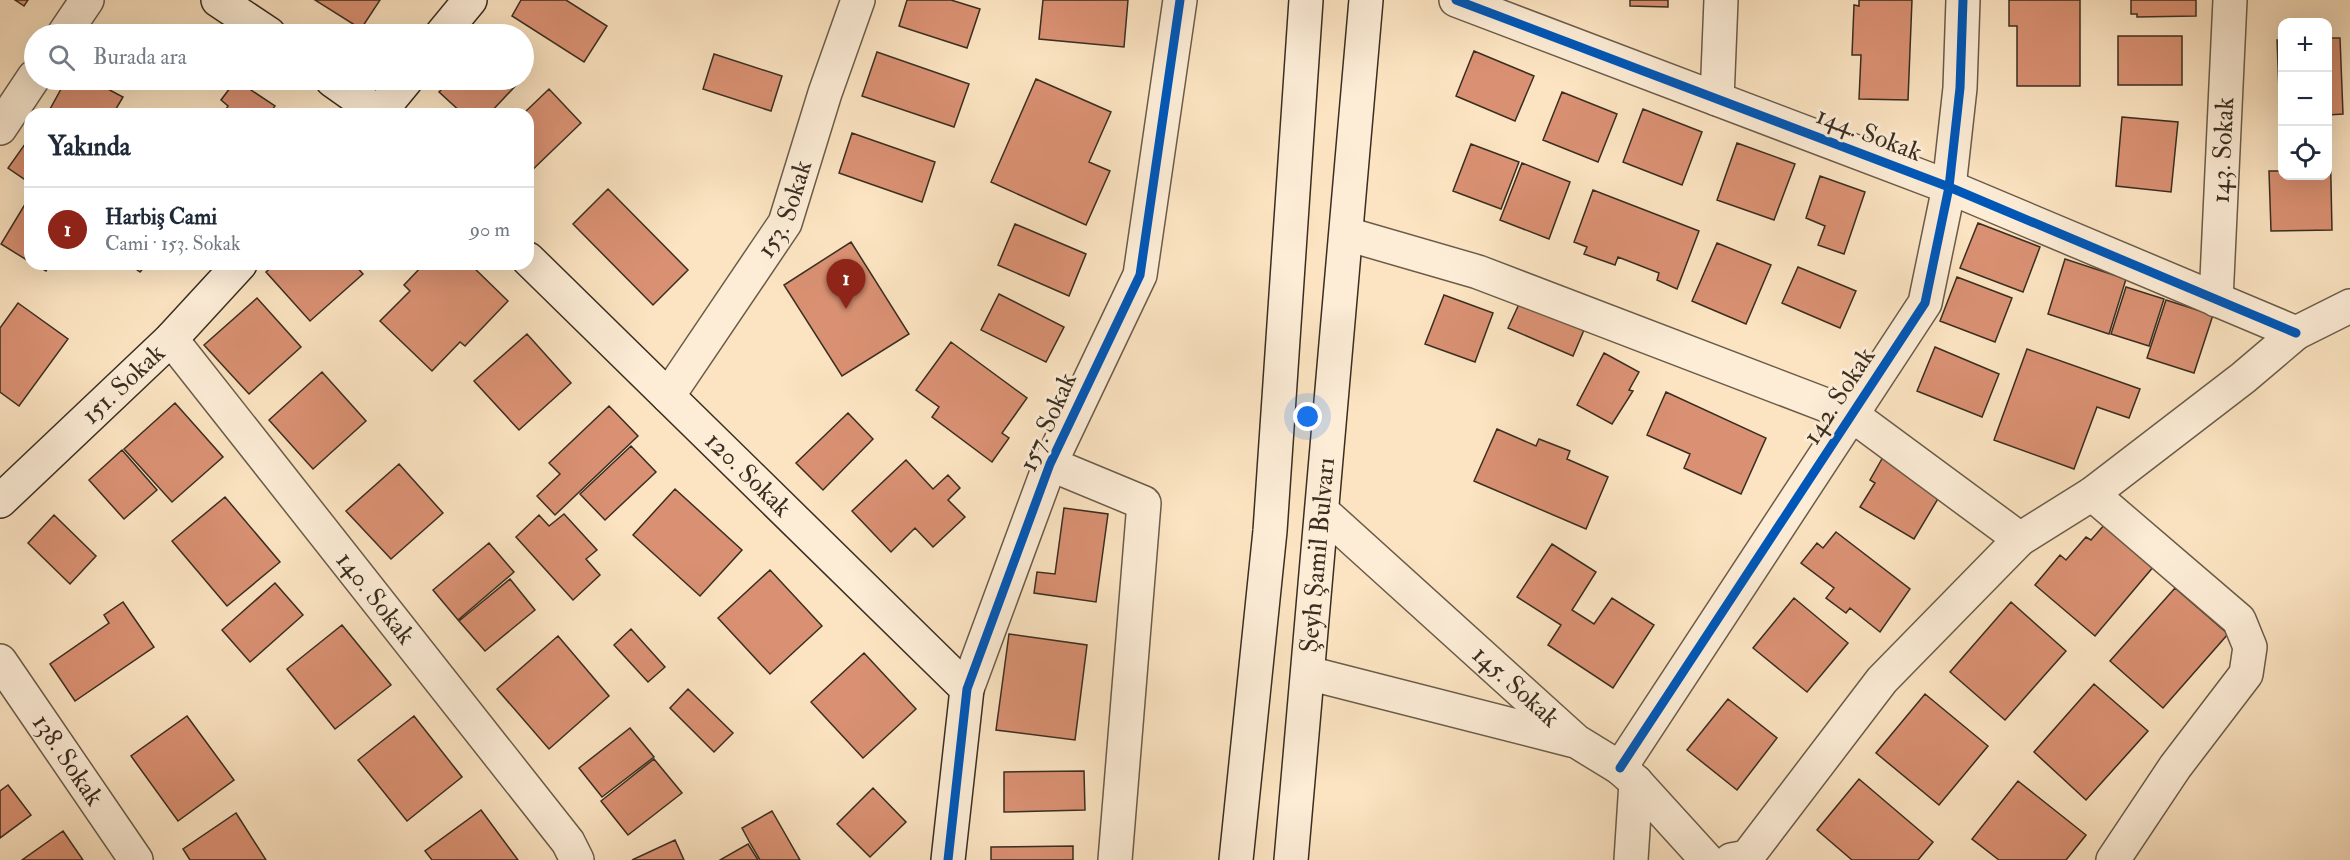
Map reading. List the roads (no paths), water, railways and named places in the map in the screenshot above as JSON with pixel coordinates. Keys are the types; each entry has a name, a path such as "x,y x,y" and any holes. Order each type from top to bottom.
{"street":[{"path":"71,24 87,0"},
{"path":"218,0 254,24"},
{"path":"450,24 470,0"},
{"name":"153. Sokak","path":"668,396 785,223 825,93 858,0"},
{"name":"157. Sokak","path":"948,860 967,689 1050,464 1140,275 1180,0"},
{"name":"Şeyh Şamil Bulvarı","path":"1236,860 1270,531 1306,0"},
{"name":"Şeyh Şamil Bulvarı","path":"1292,860 1366,0"},
{"name":"144. Sokak","path":"1456,0 1949,187 2296,333"},
{"path":"1717,99 1721,0"},
{"name":"142. Sokak","path":"1631,860 1628,775 1852,415 1925,303 1949,187 1960,88 1963,0"},
{"name":"143. Sokak","path":"2216,300 2230,0"},
{"path":"0,128 25,90"},
{"path":"346,90 371,108"},
{"path":"384,108 398,90"},
{"path":"1347,234 1478,272 1852,415 2020,539"},
{"name":"120. Sokak","path":"534,265 967,689"},
{"name":"151. Sokak","path":"0,501 171,339 234,270"},
{"path":"1743,859 1882,680 2020,539 2092,494 2243,378 2296,333 2350,306"},
{"name":"140. Sokak","path":"171,339 568,842 577,860"},
{"path":"1050,464 1144,503 1115,860"},
{"path":"2092,494 2239,620 2250,647 2246,674 2175,767 2113,860"},
{"name":"145. Sokak","path":"1323,512 1576,741 1628,775 1707,860"},
{"name":"138. Sokak","path":"0,661 136,860"},
{"path":"1308,673 1576,741"}],"place":[{"name":"Harbiş Cami","path":"846,309"}]}
